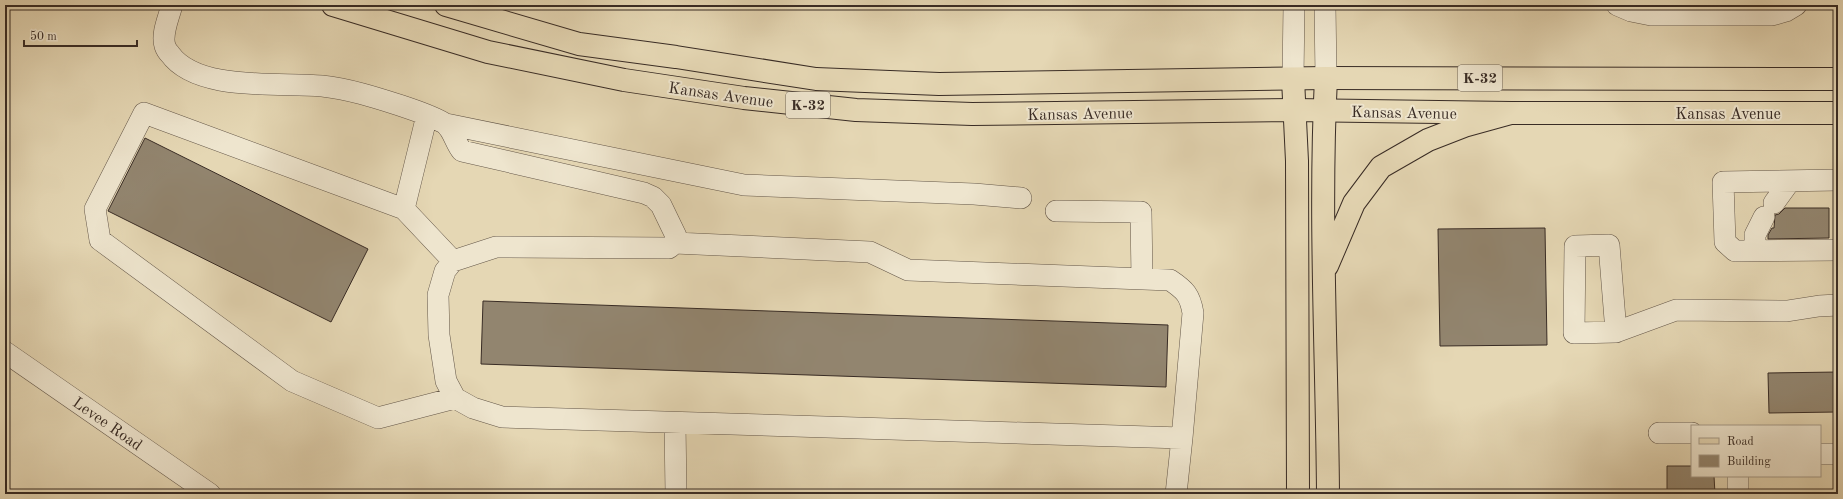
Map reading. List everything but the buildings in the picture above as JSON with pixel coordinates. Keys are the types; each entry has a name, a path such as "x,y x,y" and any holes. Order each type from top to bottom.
{"main road":[{"name":"Kansas Avenue","path":"333,5 488,52 624,80 744,98 856,110 972,114 1294,110 1511,113 1838,113"},
{"name":"Kansas Avenue","path":"446,5 578,44 676,57 816,79 939,84 1326,78 1838,79"},
{"path":"1326,78 1324,111 1323,274 1328,494"},
{"path":"1293,79 1297,161 1298,494"},
{"path":"1323,274 1354,203 1381,167 1428,140 1464,126 1511,113"}],"street":[{"path":"172,5 164,34 165,47 176,63 198,75 262,84 322,86 362,93 427,115 446,124 744,185 980,194 1021,198"},
{"path":"1293,79 1294,5"},
{"path":"1325,5 1326,78"},
{"path":"1617,5 1631,11 1651,15 1772,15 1786,11 1796,5"},
{"path":"1651,15 1651,11 1656,7 1766,5"},
{"path":"452,261 404,209 144,113 95,209 100,240 292,381 378,418 455,398"},
{"path":"404,209 427,115"},
{"path":"446,124 455,139 456,145 462,151 653,197 661,205 674,237 669,248 496,247 452,261 445,271 438,295 438,335 446,381 455,398 473,408 502,417 1182,438"},
{"path":"1838,180 1723,182 1725,242 1745,251 1838,250"},
{"path":"1745,251 1769,210 1790,181"},
{"path":"1056,211 1141,212 1142,279"},
{"path":"674,237 870,252 908,270 1170,280 1182,287 1190,299 1193,313 1176,494"},
{"path":"1616,332 1676,310 1787,311 1819,306 1838,305"},
{"name":"Levee Road","path":"5,352 210,494"},
{"path":"675,423 676,494"},
{"path":"1659,433 1691,433"},
{"path":"1821,454 1838,454"},
{"path":"1738,477 1738,494"}]}
